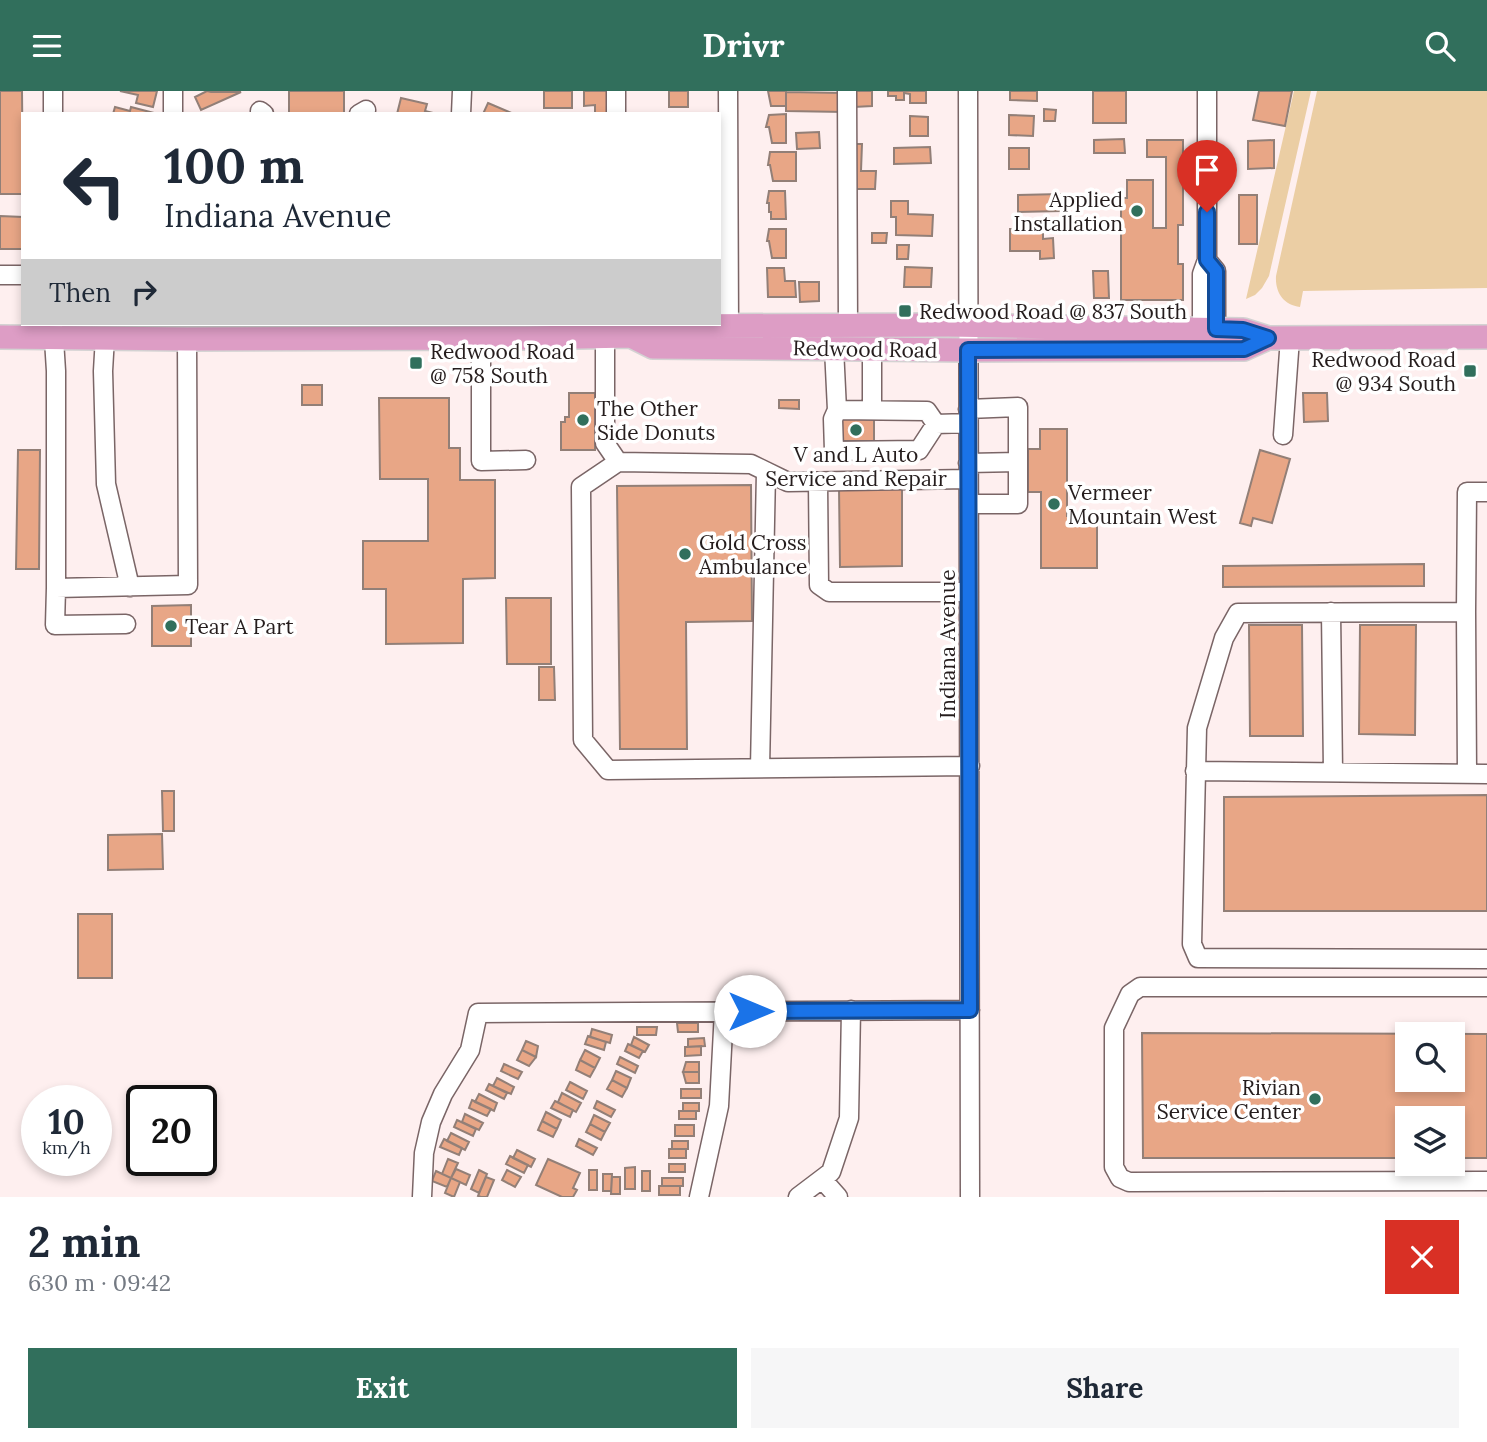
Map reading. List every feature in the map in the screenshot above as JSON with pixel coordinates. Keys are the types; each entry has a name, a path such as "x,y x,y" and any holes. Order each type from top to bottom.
{"main road":[{"name":"Redwood Road","path":"0,337 53,330 105,337 187,339 315,331 481,338 631,336 653,326 969,325 1243,330 1279,338 1487,337"},
{"name":"Redwood Road","path":"631,336 653,347 968,350 1244,349 1279,338"}],"street":[{"path":"53,91 53,112"},
{"path":"173,91 173,112"},
{"path":"461,112 462,91"},
{"path":"616,91 616,112"},
{"path":"728,91 729,327"},
{"path":"847,91 848,326"},
{"name":"Indiana Avenue","path":"968,91 970,1197"},
{"path":"1207,91 1207,260 1216,271 1209,329"},
{"path":"0,275 21,275"},
{"path":"53,330 56,384 55,625 126,624"},
{"path":"605,336 605,443 618,462"},
{"path":"105,337 103,371 106,484 130,587"},
{"path":"481,338 481,461 526,460"},
{"path":"1279,338 1283,435"},
{"path":"56,588 188,585 187,339"},
{"path":"834,348 837,410 833,419 834,451 919,450 936,424 1018,407 1018,504 969,503"},
{"path":"872,349 872,410"},
{"path":"837,410 927,411 936,424"},
{"path":"970,766 608,769 583,740 581,487 618,462 751,464 788,482 818,482 968,471 1018,461"},
{"path":"760,768 766,472"},
{"path":"818,482 818,585 829,592 969,592"},
{"path":"1467,774 1467,492 1487,492"},
{"path":"1331,612 1333,771"},
{"path":"1466,613 1238,613 1224,638 1198,728 1192,944 1198,958 1487,959"},
{"path":"1195,771 1487,774"},
{"path":"1487,987 1140,987 1130,994 1115,1028 1115,1167 1120,1178 1129,1182 1487,1181"},
{"path":"798,1197 831,1173 849,1118 850,1010"},
{"path":"422,1197 425,1153 431,1122 443,1094 470,1050 478,1013 970,1010"},
{"path":"699,1197 719,1106 724,1011"},
{"path":"822,1179 838,1197"}],"shaded area":[{"path":"1294,91 1311,91 1269,276 1255,295 1246,299"},
{"path":"1317,91 1487,91 1487,288 1303,291 1300,307 1285,301 1277,288 1276,276"}],"building":[{"path":"0,91 22,91 21,194 0,194"},
{"path":"120,91 157,91 153,107 136,103 138,95"},
{"path":"207,91 241,92 201,110 195,97"},
{"path":"289,91 344,91 344,112 289,112"},
{"path":"544,91 572,91 572,108 544,108"},
{"path":"584,91 614,91 614,112 595,112 595,105 584,106"},
{"path":"669,91 688,91 688,107 669,107"},
{"path":"768,91 786,91 786,106 771,106"},
{"path":"854,91 872,91 872,106 854,107"},
{"path":"888,91 926,91 926,103 910,103 910,94 904,93 904,100 896,100 896,96 888,96"},
{"path":"1010,91 1037,91 1037,101 1010,100"},
{"path":"1093,91 1126,91 1126,123 1093,123"},
{"path":"1259,91 1292,91 1285,126 1253,120"},
{"path":"786,92 844,93 844,112 786,111"},
{"path":"401,98 427,104 425,111 429,112 398,112"},
{"path":"488,103 509,112 484,112"},
{"path":"115,107 130,111 131,107 150,112 114,112"},
{"path":"1044,109 1056,110 1055,121 1044,121"},
{"path":"786,114 786,143 772,143 769,127 766,127 769,115"},
{"path":"1009,115 1034,116 1033,136 1009,135"},
{"path":"910,116 928,117 928,136 910,136"},
{"path":"819,132 820,148 797,149 796,133"},
{"path":"1124,139 1125,153 1094,153 1094,140"},
{"name":"Applied Installation","path":"1147,140 1183,140 1183,225 1178,225 1178,264 1183,264 1183,300 1121,300 1121,198 1127,198 1127,180 1153,180 1153,228 1166,228 1166,157 1147,157"},
{"path":"1274,140 1274,168 1248,169 1248,141"},
{"path":"854,144 862,144 861,171 876,171 875,189 853,189"},
{"path":"930,147 931,163 894,164 894,148"},
{"path":"1009,148 1029,148 1029,169 1009,169"},
{"path":"770,152 796,152 796,181 773,181 768,165"},
{"path":"769,191 785,191 786,219 771,219 767,203"},
{"path":"1061,194 1061,211 1018,212 1018,195"},
{"path":"1239,195 1257,195 1257,244 1239,244"},
{"path":"891,201 908,201 908,214 933,215 932,236 896,235 896,217 891,217"},
{"path":"0,216 21,217 21,249 0,249"},
{"path":"769,229 786,229 786,258 772,258 767,241"},
{"path":"1010,229 1043,229 1043,239 1053,238 1054,258 1040,259 1040,251 1010,251"},
{"path":"872,233 887,233 886,243 872,243"},
{"path":"897,245 909,245 908,259 897,259"},
{"path":"905,267 932,268 931,287 904,287"},
{"path":"767,268 784,268 785,281 795,281 796,297 768,297"},
{"path":"1093,271 1108,271 1109,298 1094,298"},
{"path":"799,282 819,282 819,301 800,302"},
{"path":"302,385 322,385 322,405 302,405"},
{"path":"569,393 595,393 595,450 561,450 561,422 565,422 565,417 569,417"},
{"path":"1303,393 1327,393 1328,421 1304,422"},
{"path":"379,398 449,398 449,448 460,448 460,480 495,480 495,578 463,579 463,643 386,644 386,589 363,589 363,541 428,541 428,479 380,479"},
{"path":"779,400 799,400 799,409 779,408"},
{"name":"V and L Auto Service and Repair","path":"838,418 874,418 874,441 838,441"},
{"name":"Vermeer Mountain West","path":"1040,429 1067,429 1067,516 1097,516 1097,568 1041,568 1041,492 1028,492 1028,449 1040,449"},
{"path":"18,450 40,450 39,569 16,569"},
{"path":"1260,450 1290,459 1272,523 1253,518 1251,526 1240,523"},
{"name":"Gold Cross Ambulance","path":"751,485 752,621 686,622 687,749 620,749 617,486"},
{"path":"902,487 902,566 840,567 839,488"},
{"path":"1424,564 1424,586 1223,587 1223,566"},
{"path":"506,598 551,598 551,664 507,664"},
{"name":"Tear A Part","path":"191,605 191,646 152,646 152,606"},
{"path":"1249,625 1302,625 1303,736 1250,736"},
{"path":"1360,625 1416,625 1415,735 1359,734"},
{"path":"539,667 554,667 555,700 539,700"},
{"path":"162,791 174,791 174,831 163,831"},
{"path":"1487,795 1487,911 1224,911 1224,797"},
{"path":"162,834 163,869 108,870 108,835"},
{"path":"78,914 112,914 112,978 78,978"},
{"path":"677,1023 698,1023 698,1032 678,1032"},
{"path":"637,1027 657,1027 656,1035 637,1035"},
{"path":"592,1029 612,1035 610,1043 590,1037"},
{"name":"Rivian Service Center","path":"1142,1033 1395,1034 1395,1092 1465,1092 1465,1034 1487,1034 1487,1158 1465,1158 1465,1106 1395,1106 1395,1158 1143,1158"},
{"path":"588,1036 606,1042 604,1050 585,1044"},
{"path":"634,1037 649,1045 645,1052 631,1045"},
{"path":"704,1038 705,1046 688,1047 688,1039"},
{"path":"526,1041 538,1046 536,1057 522,1050"},
{"path":"628,1044 643,1051 639,1058 625,1051"},
{"path":"701,1046 701,1055 685,1056 685,1047"},
{"path":"522,1050 536,1057 529,1066 517,1060"},
{"path":"585,1050 600,1058 595,1068 580,1060"},
{"path":"620,1057 638,1066 635,1073 617,1064"},
{"path":"580,1060 595,1068 590,1077 576,1070"},
{"path":"686,1062 699,1062 699,1072 683,1072"},
{"path":"504,1064 522,1072 518,1079 501,1071"},
{"path":"616,1071 631,1078 627,1088 612,1080"},
{"path":"683,1072 699,1072 699,1083 686,1083"},
{"path":"497,1078 514,1087 511,1094 493,1086"},
{"path":"612,1080 627,1088 622,1097 607,1089"},
{"path":"570,1082 587,1091 583,1099 566,1090"},
{"path":"489,1084 507,1093 504,1099 486,1090"},
{"path":"681,1089 701,1089 701,1098 681,1098"},
{"path":"562,1093 581,1103 576,1112 558,1102"},
{"path":"479,1094 497,1103 494,1111 475,1102"},
{"path":"472,1100 491,1109 487,1116 469,1108"},
{"path":"555,1101 573,1110 570,1117 551,1108"},
{"path":"597,1101 615,1110 611,1117 594,1108"},
{"path":"683,1103 699,1103 699,1111 683,1111"},
{"path":"679,1111 696,1111 696,1119 679,1119"},
{"path":"546,1112 561,1120 557,1129 542,1121"},
{"path":"465,1114 483,1123 479,1130 462,1122"},
{"path":"594,1115 610,1123 605,1132 590,1124"},
{"path":"457,1120 476,1129 473,1136 454,1127"},
{"path":"542,1121 557,1129 553,1137 538,1130"},
{"path":"590,1124 605,1132 601,1140 586,1132"},
{"path":"675,1125 694,1125 694,1136 675,1136"},
{"path":"451,1133 469,1142 465,1150 447,1141"},
{"path":"444,1139 462,1148 459,1155 440,1147"},
{"path":"579,1139 597,1148 593,1155 576,1146"},
{"path":"672,1141 688,1141 688,1149 672,1149"},
{"path":"669,1149 686,1149 686,1158 669,1158"},
{"path":"517,1150 535,1159 531,1167 513,1158"},
{"path":"510,1156 528,1165 524,1173 506,1164"},
{"path":"448,1159 458,1163 451,1178 442,1174"},
{"path":"548,1159 580,1173 573,1188 577,1190 573,1197 562,1197 536,1185"},
{"path":"669,1164 685,1164 685,1172 669,1172"},
{"path":"635,1167 635,1189 625,1189 625,1168"},
{"path":"456,1169 470,1175 466,1185 451,1178"},
{"path":"479,1170 487,1174 479,1193 471,1189"},
{"path":"507,1170 521,1177 515,1187 502,1180"},
{"path":"589,1170 597,1170 597,1190 589,1190"},
{"path":"436,1171 451,1178 447,1187 432,1181"},
{"path":"642,1171 650,1171 650,1191 642,1191"},
{"path":"603,1174 612,1174 611,1191 603,1191"},
{"path":"486,1177 494,1180 487,1197 478,1196"},
{"path":"612,1177 620,1177 620,1194 611,1194"},
{"path":"451,1178 460,1182 454,1197 445,1193"},
{"path":"662,1178 683,1178 683,1186 662,1186"},
{"path":"659,1186 680,1186 680,1195 659,1195"}],"place":[{"name":"Applied Installation","path":"1137,211"},
{"name":"Redwood Road @ 837 South","path":"905,311"},
{"name":"Redwood Road @ 758 South","path":"416,363"},
{"name":"Redwood Road @ 934 South","path":"1470,371"},
{"name":"The Other Side Donuts","path":"583,420"},
{"name":"V and L Auto Service and Repair","path":"856,430"},
{"name":"Vermeer Mountain West","path":"1054,504"},
{"name":"Gold Cross Ambulance","path":"685,554"},
{"name":"Tear A Part","path":"171,626"},
{"name":"Rivian Service Center","path":"1315,1099"}],"route":[{"path":"750,1011 970,1010 968,350 1244,349 1268,338 1243,330 1216,329 1216,271 1207,260 1207,212"}]}
